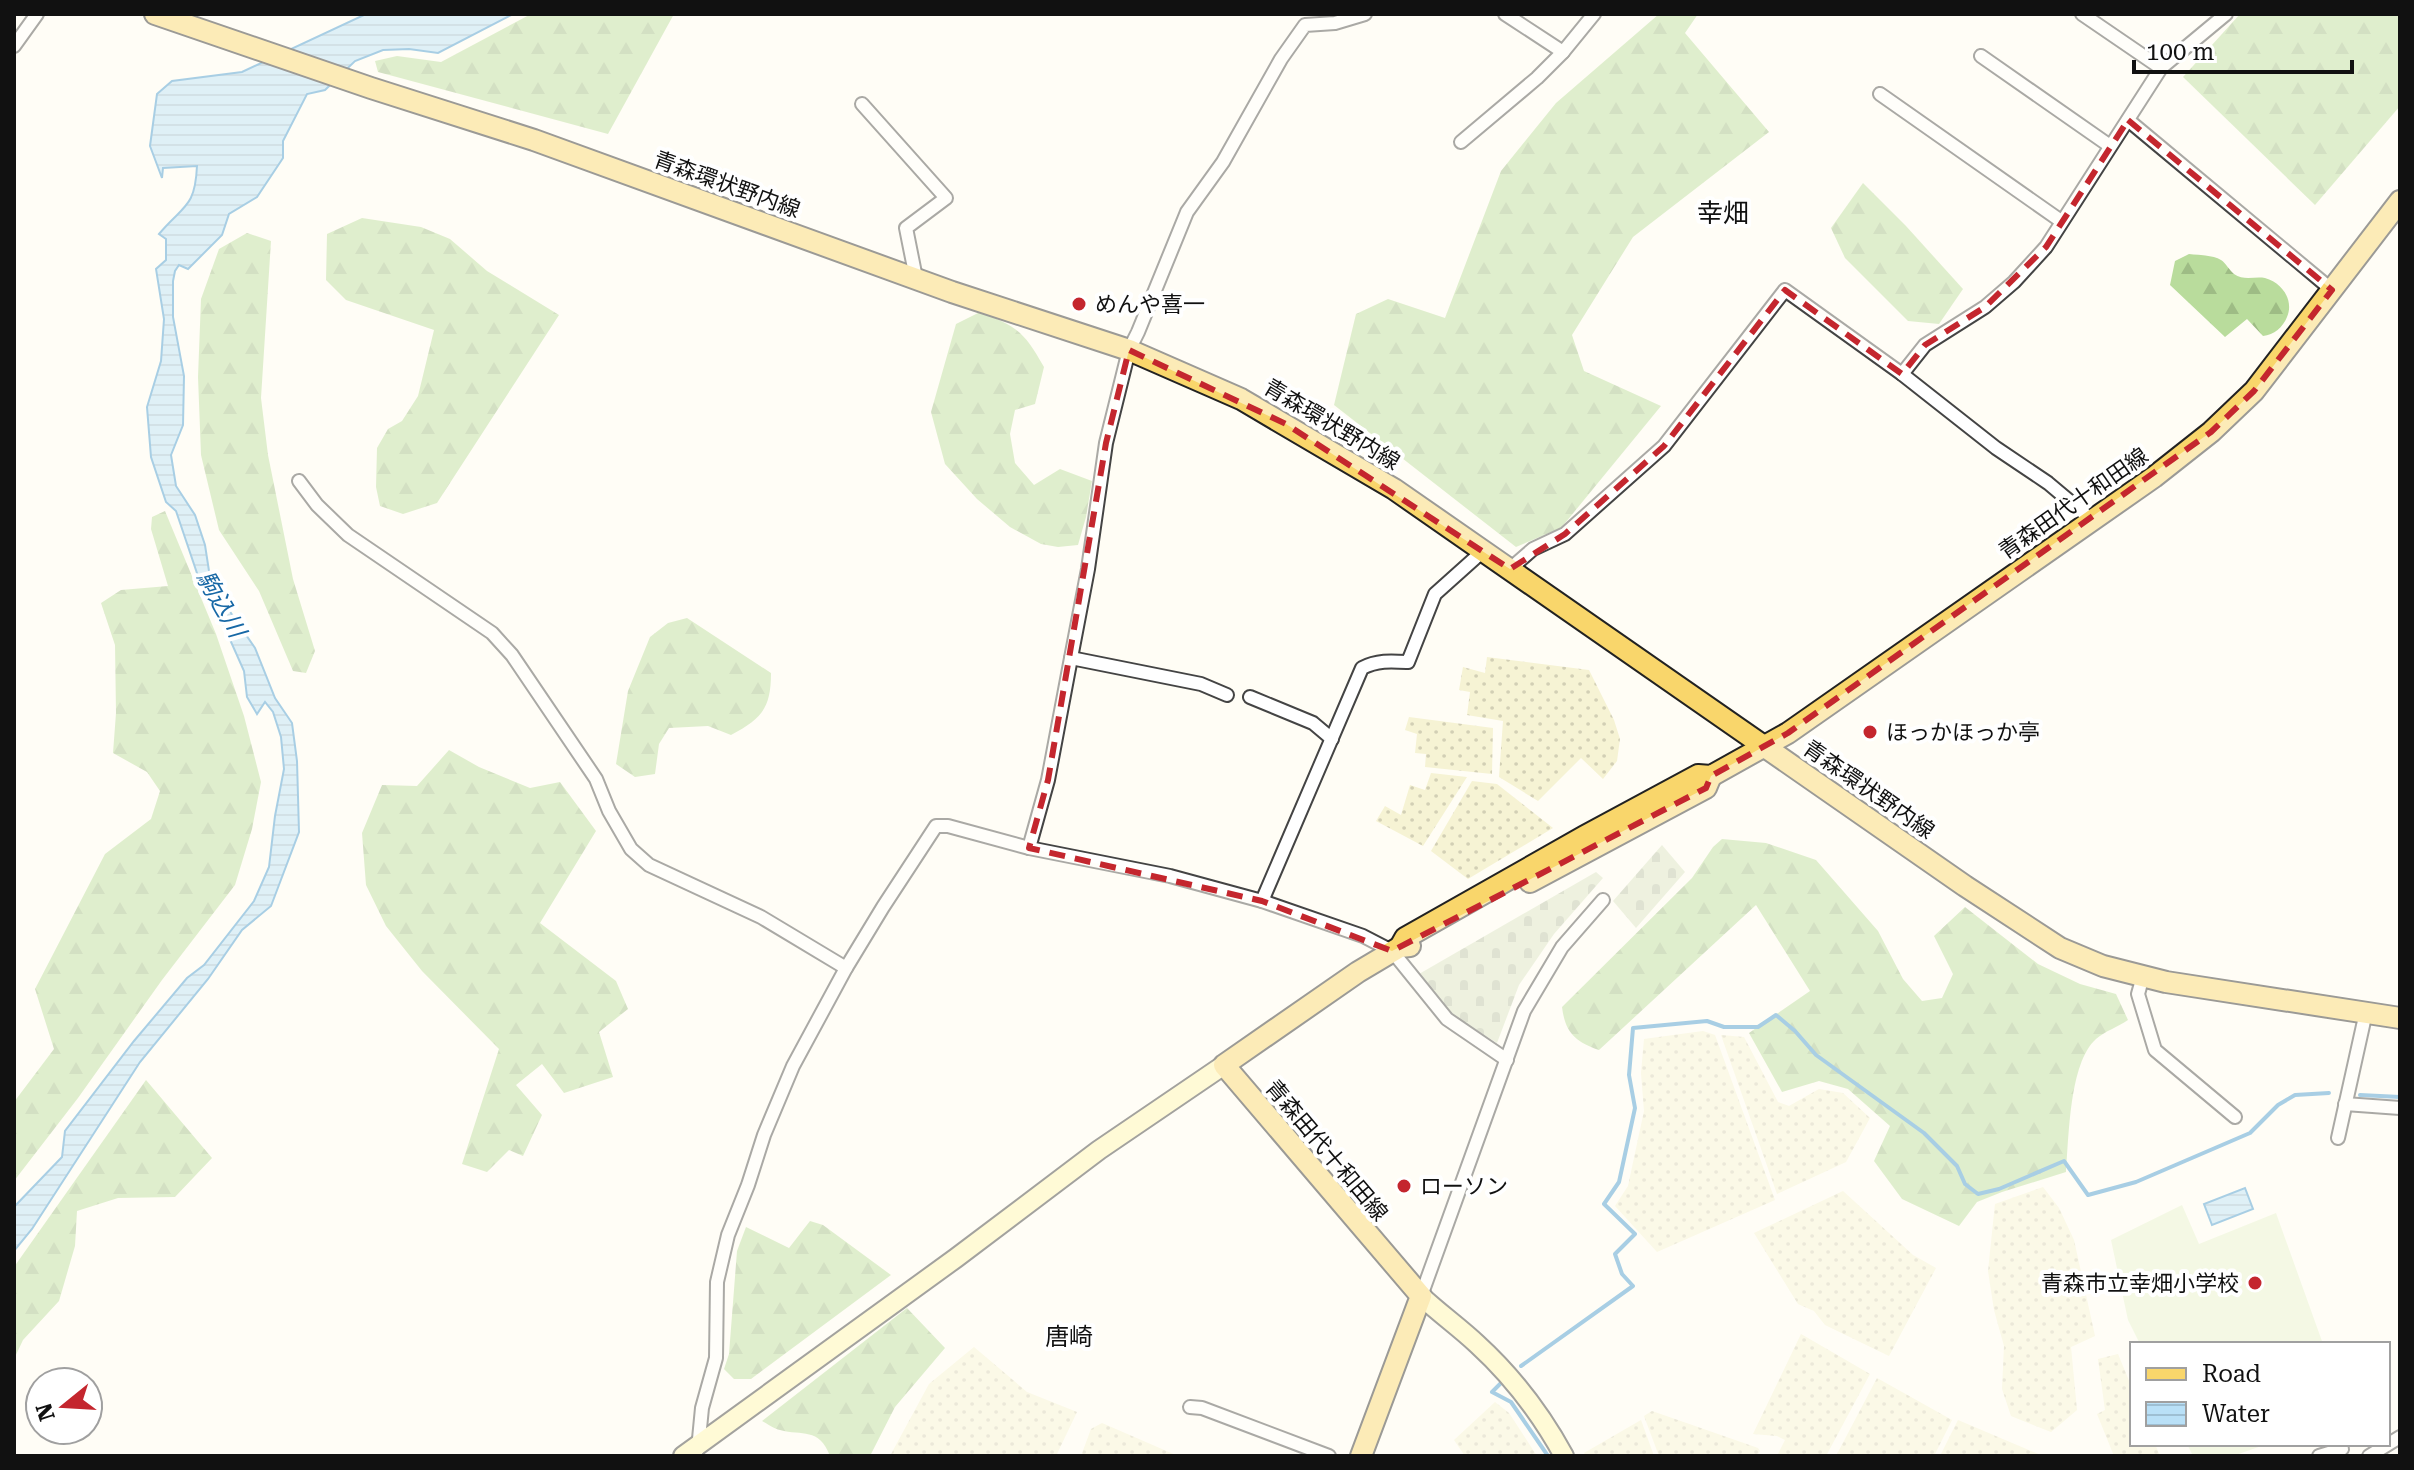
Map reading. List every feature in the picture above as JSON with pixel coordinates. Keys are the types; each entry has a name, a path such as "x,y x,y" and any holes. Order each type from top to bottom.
{"main road":[{"name":"青森環状野内線","path":"161,16 534,140 1013,313 1129,350 1241,399 1394,489 1965,886 2060,948 2103,966 2166,982 2400,1018"},
{"name":"青森田代十和田線","path":"1421,1296 1224,1065 1396,949 1405,938 1698,775 1711,776 1788,733 2154,477 2211,432 2254,391 2400,201"},
{"path":"1361,1456 1421,1296"}],"street":[{"path":"14,46 37,14"},
{"path":"1295,14 1305,25"},
{"path":"1305,25 1335,23 1365,14"},
{"path":"1505,14 1563,52"},
{"path":"1461,142 1537,78 1594,14"},
{"path":"2082,14 2161,68"},
{"path":"1902,374 1925,345 1985,307 2014,282 2046,247 2161,68 2226,14"},
{"path":"1029,848 1048,780 1089,561 1106,443 1129,350 1187,212 1223,162 1281,59 1305,25"},
{"path":"1981,56 2110,146"},
{"path":"1880,94 2061,221"},
{"path":"862,104 946,198 906,228 916,278"},
{"path":"2128,120 2332,290"},
{"path":"1510,569 1533,549 1565,534 1664,446 1785,290 1902,374 1996,448 2048,483 2092,520"},
{"path":"299,481 317,505 348,535 492,633 512,655 596,779 609,811 631,849 649,865 761,917 846,968"},
{"path":"1262,901 1362,668 1382,661 1408,662 1435,594 1483,551"},
{"path":"1071,658 1201,684 1227,695"},
{"path":"1250,697 1313,723 1332,739"},
{"path":"698,1450 702,1408 716,1358 717,1282 728,1235 764,1135 793,1066 846,968 936,826 948,826 1029,848 1170,876 1262,901 1396,949 1442,1014 1507,1060"},
{"path":"1564,1456 1539,1414 1508,1375 1421,1296 1524,1011 1562,947 1603,900"},
{"path":"2143,976 2138,994 2155,1050 2235,1117"},
{"path":"2338,1138 2366,1012"},
{"path":"683,1456 698,1450 1099,1150 1224,1065"},
{"path":"2345,1104 2400,1108"},
{"path":"1190,1407 1202,1408 1329,1456"},
{"path":"2319,1456 2342,1449"}],"highlighted area":[{"path":"2128,120 2332,290 2254,391 2211,432 1883,668 1788,733 1711,776 1706,788 1392,951 1262,901 1029,848 1048,780 1106,443 1129,350 1286,424 1510,569 1565,534 1664,446 1785,290 1902,374 1925,345 1985,307 2046,247"}],"shaded area":[{"path":"1487,657 1589,670 1620,739 1617,761 1603,779 1581,758 1538,801 1499,777 1503,721 1467,715 1470,692 1459,690 1463,667 1485,673"},
{"path":"1409,717 1493,728 1492,774 1425,767 1426,754 1415,753 1417,734 1405,730"},
{"path":"1431,773 1467,777 1423,846 1376,821 1385,806 1401,815 1410,785 1425,790"},
{"path":"1472,781 1497,784 1553,828 1468,879 1431,851"},
{"path":"1703,1031 1715,1035 1775,1200 1657,1252 1615,1206 1628,1186 1644,1111 1641,1073 1644,1039"},
{"path":"1721,1035 1744,1037 1778,1102 1789,1106 1819,1089 1843,1093 1870,1118 1846,1162 1777,1194"},
{"path":"2043,1187 2059,1208 2074,1240 2095,1336 2071,1347 2077,1410 2051,1432 2011,1416 2002,1389 2004,1346 1988,1271 1995,1204"},
{"path":"1843,1191 1913,1255 1936,1268 1889,1356 1825,1325 1814,1311 1798,1304 1754,1233"},
{"path":"1801,1334 1870,1374 1826,1456 1777,1456 1785,1440 1777,1436 1753,1434"},
{"path":"974,1347 1027,1392 1077,1412 1056,1456 890,1456 929,1384"},
{"path":"2118,1354 2130,1383 2130,1446 2156,1446 2160,1456 2114,1456 2097,1414 2105,1410 2098,1359"},
{"path":"1877,1378 1952,1420 1934,1456 1836,1456"},
{"path":"1495,1402 1509,1413 1537,1456 1465,1456 1454,1440"},
{"path":"1652,1411 1760,1451 1757,1456 1659,1456 1644,1416"},
{"path":"1641,1420 1654,1456 1586,1456 1584,1453"},
{"path":"1958,1420 2043,1456 1940,1456"},
{"path":"1102,1423 1178,1456 1081,1456 1091,1429"}],"green space":[{"path":"531,14 674,14 608,134 378,72 375,61 397,56 441,62"},
{"path":"1659,14 1698,14 1685,33 1769,132 1633,237 1572,335 1584,371 1661,406 1561,528 1516,547 1334,405 1356,314 1388,299 1445,318 1501,171 1556,103"},
{"path":"2240,14 2400,14 2400,106 2315,205 2183,77"},
{"path":"1863,183 1963,289 1939,324 1908,321 1845,258 1831,228"},
{"path":"362,218 421,227 450,239 487,271 559,315 437,503 403,514 380,506 376,487 377,448 388,429 402,421 418,396 434,330 346,300 326,280 327,234"},
{"path":"247,233 271,241 261,398 268,455 293,579 315,651 306,673 293,671 259,591 219,530 201,455 198,377 201,299 219,249"},
{"path":"2189,254 2218,258 2238,276 2265,278 2277,284 2285,293 2289,305 2283,324 2263,336 2247,319 2225,337 2170,285 2175,261"},
{"path":"980,312 1019,332 1044,367 1035,404 1015,410 1010,434 1015,463 1034,485 1060,469 1092,481 1078,545 1058,547 1041,544 1010,527 977,499 945,464 931,412 956,324"},
{"path":"165,511 216,634 244,716 261,782 252,829 235,885 14,1181 14,1102 54,1049 35,989 105,854 151,819 160,791 147,772 113,753 115,645 101,603 121,590 168,586 151,529 152,517"},
{"path":"687,618 771,673 769,696 757,718 731,735 708,726 669,728 659,744 655,774 635,777 616,764 628,691 650,637 668,623"},
{"path":"449,750 479,767 530,788 560,782 596,831 540,923 616,981 628,1009 599,1032 613,1077 564,1093 542,1064 516,1085 542,1115 523,1156 509,1150 487,1172 462,1164 499,1049 422,971 386,926 366,885 362,833 382,785 417,786"},
{"path":"1722,839 1766,843 1816,860 1878,931 1903,979 1922,1001 1942,998 1953,974 1934,936 1965,907 2038,964 2080,984 2116,994 2128,1020 2096,1039 2080,1065 2072,1102 2066,1172 1977,1202 1959,1226 1902,1199 1874,1161 1890,1126 1848,1089 1819,1081 1782,1092 1749,1033 1810,991 1756,905 1599,1050 1573,1035 1562,1007 1692,878"},
{"path":"1662,845 1685,872 1636,928 1613,901"},
{"path":"1596,872 1603,878 1554,934 1519,985 1497,1043 1448,1012 1419,974"},
{"path":"146,1080 212,1158 175,1197 118,1198 77,1211 75,1246 59,1301 23,1340 14,1359 14,1267"},
{"path":"2182,1205 2199,1244 2276,1213 2322,1342 2139,1342 2128,1320 2111,1240"},
{"path":"810,1221 823,1225 891,1275 751,1379 734,1379 724,1369 729,1354 737,1251 746,1227 789,1248"},
{"path":"907,1308 945,1348 895,1407 870,1456 830,1456 826,1447 815,1437 778,1429 762,1421"},
{"path":"2188,1446 2261,1446 2233,1456 2193,1456"}],"water":[{"name":"駒込川","path":"366,14 513,14 438,53 409,49 383,50 355,61 325,90 307,94 283,141 283,158 257,197 229,214 222,235 188,269 179,265 173,281 173,317 184,376 183,425 171,455 176,486 195,515 205,545 211,584 255,648 275,698 292,723 297,761 299,832 271,906 242,930 208,979 140,1062 32,1229 14,1251 14,1207 62,1157 65,1131 134,1041 187,978 204,965 254,901 269,867 284,769 281,737 273,712 265,702 257,714 247,697 244,671 212,599 199,579 176,511 166,502 151,457 147,407 161,361 164,319 156,269 166,260 166,239 159,234 190,199 197,166 163,168 162,178 150,146 157,94 172,81 242,72"},
{"path":"2245,1188 2253,1209 2212,1225 2204,1204"}],"waterway":[{"path":"1521,1366 1633,1286 1622,1274 1615,1254 1635,1234 1604,1204 1619,1182 1635,1108 1629,1075 1633,1028 1707,1021 1724,1027 1758,1027 1776,1015 1816,1055 1924,1133 1957,1166 1965,1184 1978,1194 1999,1189 2064,1161 2088,1195 2136,1182 2250,1133 2278,1105 2295,1095 2329,1093"},
{"path":"2360,1095 2400,1097"},
{"path":"1503,1381 1492,1392 1511,1402 1548,1456"}],"place":[{"name":"めんや喜一","path":"1079,304"},
{"name":"ほっかほっか亭","path":"1870,732"},
{"name":"ローソン","path":"1404,1186"},
{"name":"青森市立幸畑小学校","path":"2255,1283"}],"district":[{"name":"幸畑","path":"1723,213"},
{"name":"唐崎","path":"1069,1337"}]}
